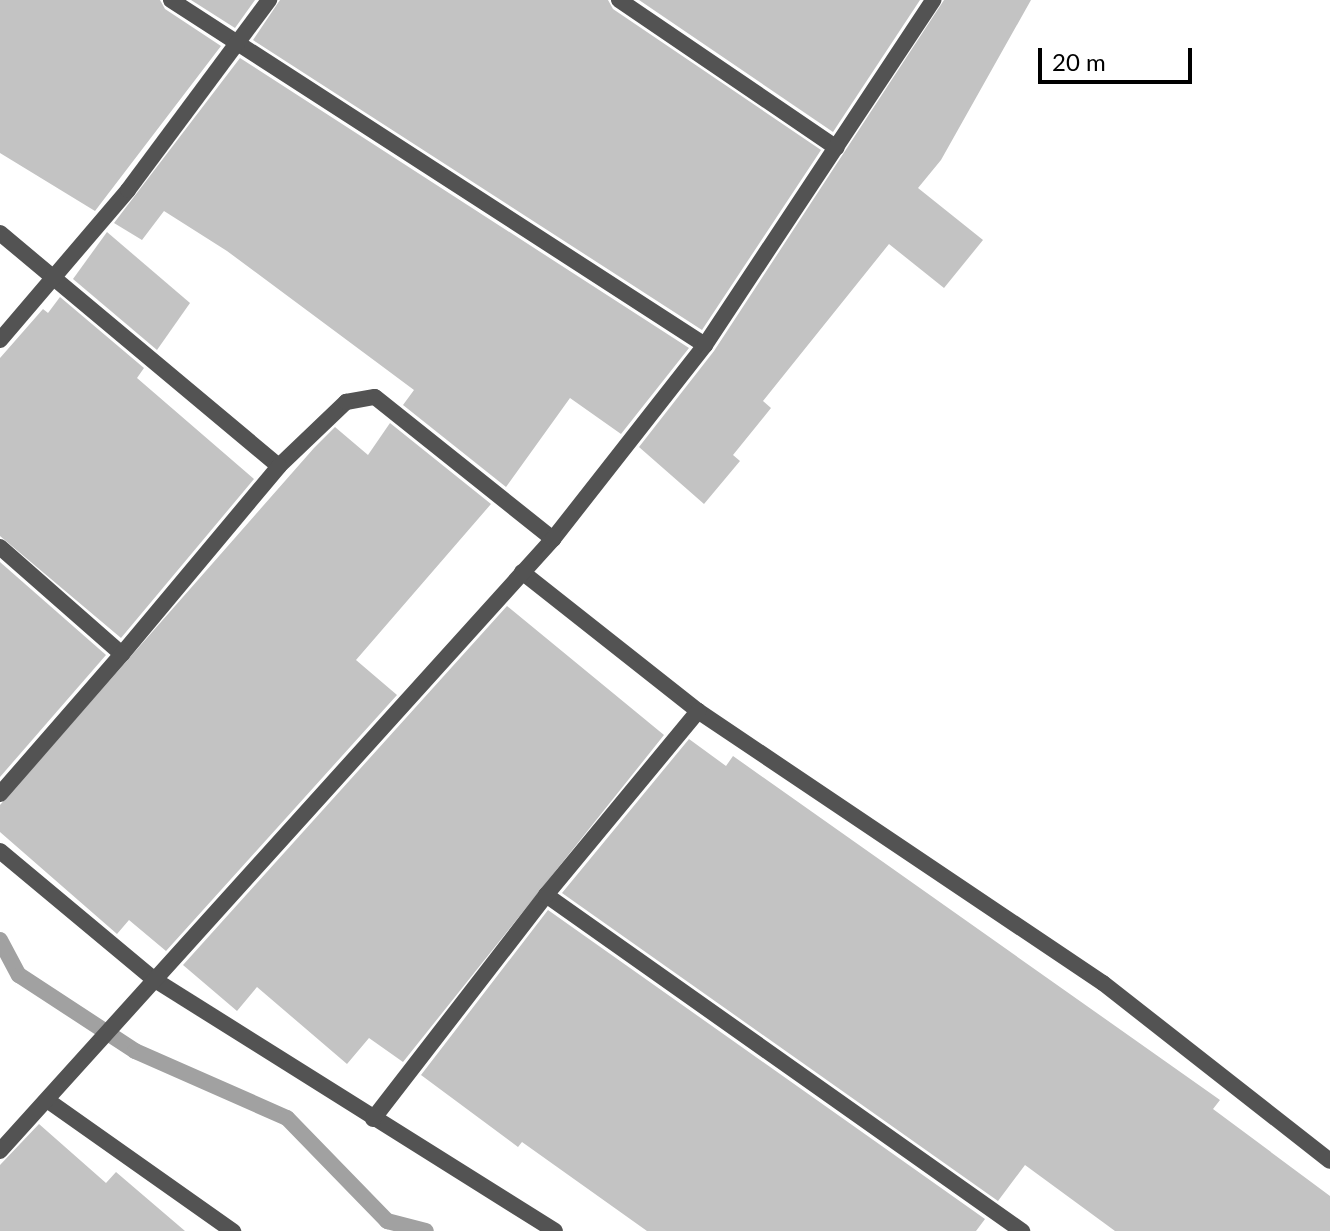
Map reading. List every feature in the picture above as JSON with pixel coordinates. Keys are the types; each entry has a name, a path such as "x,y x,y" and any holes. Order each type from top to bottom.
{"street":[{"path":"171,0 705,345"},
{"path":"0,340 128,190 269,0"},
{"path":"619,0 837,148"},
{"path":"0,1151 144,997 155,980 553,539 705,345 933,0"},
{"path":"0,233 279,466"},
{"path":"0,794 279,466 346,402 375,397 553,539"},
{"path":"0,547 122,654"},
{"path":"522,572 698,711 1103,983 1330,1161"},
{"path":"373,1119 546,895 698,711"},
{"path":"0,851 155,980 555,1231"},
{"path":"546,895 1022,1231"},
{"path":"47,1100 224,1228"}],"building":[{"path":"0,0 160,0 165,9 221,46 95,211 0,153"},
{"path":"191,0 255,0 235,28"},
{"path":"280,0 608,0 613,9 821,150 702,330 253,40"},
{"path":"639,0 920,0 833,132"},
{"path":"944,0 1031,0 941,160 918,188 983,240 944,288 889,244 763,401 771,408 733,455 740,461 704,504 639,447 714,351"},
{"path":"240,58 689,348 621,434 570,398 506,487 403,405 414,390 227,251 164,211 142,240 114,223"},
{"path":"107,232 190,303 157,350 73,279"},
{"path":"60,297 144,368 137,378 254,479 121,638 0,536 0,358 43,309 48,313"},
{"path":"390,423 491,504 356,660 397,695 166,951 129,920 117,934 0,832 0,805 335,427 368,455"},
{"path":"0,562 106,655 0,777"},
{"path":"507,606 664,735 403,1062 369,1038 347,1064 257,987 237,1011 183,965"},
{"path":"689,739 726,766 733,756 1220,1100 1213,1109 1330,1196 1330,1231 1115,1231 1025,1165 998,1201 562,893"},
{"path":"548,910 985,1219 976,1231 647,1231 522,1142 518,1147 421,1075"},
{"path":"39,1124 106,1183 116,1172 185,1231 0,1231 0,1165"}],"waterway":[{"path":"0,940 19,975 135,1051 287,1118 387,1221 426,1231"}]}
